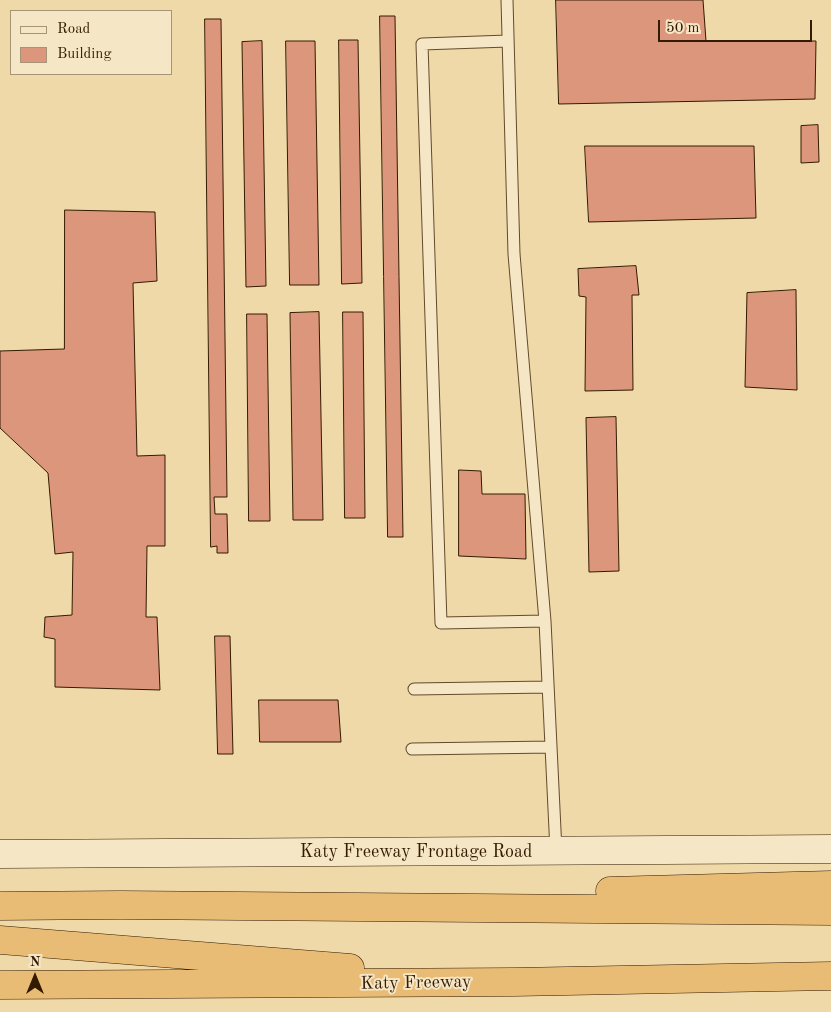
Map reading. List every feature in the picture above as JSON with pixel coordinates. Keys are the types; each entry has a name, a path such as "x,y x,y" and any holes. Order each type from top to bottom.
{"highway":[{"path":"112,905 831,885"},
{"path":"0,906 112,905 831,911"},
{"path":"0,940 220,956 514,982"},
{"name":"Katy Freeway","path":"0,985 514,982 831,976"}],"main road":[{"name":"Katy Freeway Frontage Road","path":"0,854 831,849"}],"lane":[{"path":"507,0 514,254 545,621 556,851"},
{"path":"508,41 422,44 441,623 545,621"},
{"path":"414,689 548,687"},
{"path":"412,749 551,747"}],"building":[{"path":"556,0 703,0 706,41 816,41 815,99 559,104"},
{"path":"380,16 395,16 403,537 388,537"},
{"path":"205,19 221,19 227,497 214,497 215,514 227,514 228,553 217,553 217,546 211,547"},
{"path":"339,40 358,40 362,283 342,284"},
{"path":"262,41 266,286 246,287 242,42"},
{"path":"286,41 315,41 319,285 290,285"},
{"path":"818,125 819,162 801,163 801,126"},
{"path":"585,146 754,146 756,218 589,222"},
{"path":"65,210 155,212 157,281 133,283 137,456 165,455 165,546 147,546 146,617 157,617 160,690 55,687 55,639 44,637 45,617 72,615 73,552 55,554 48,473 0,428 0,351 64,349"},
{"path":"636,266 639,295 632,295 633,390 585,391 586,297 579,296 578,269"},
{"path":"796,290 797,390 745,387 747,293"},
{"path":"319,312 323,520 293,520 290,313"},
{"path":"343,312 363,312 365,518 345,518"},
{"path":"247,314 267,314 270,521 249,521"},
{"path":"616,417 619,571 589,572 586,418"},
{"path":"459,470 481,471 482,494 525,494 526,559 459,556"},
{"path":"215,636 230,636 233,754 218,754"},
{"path":"259,700 338,700 341,742 260,742"}]}
